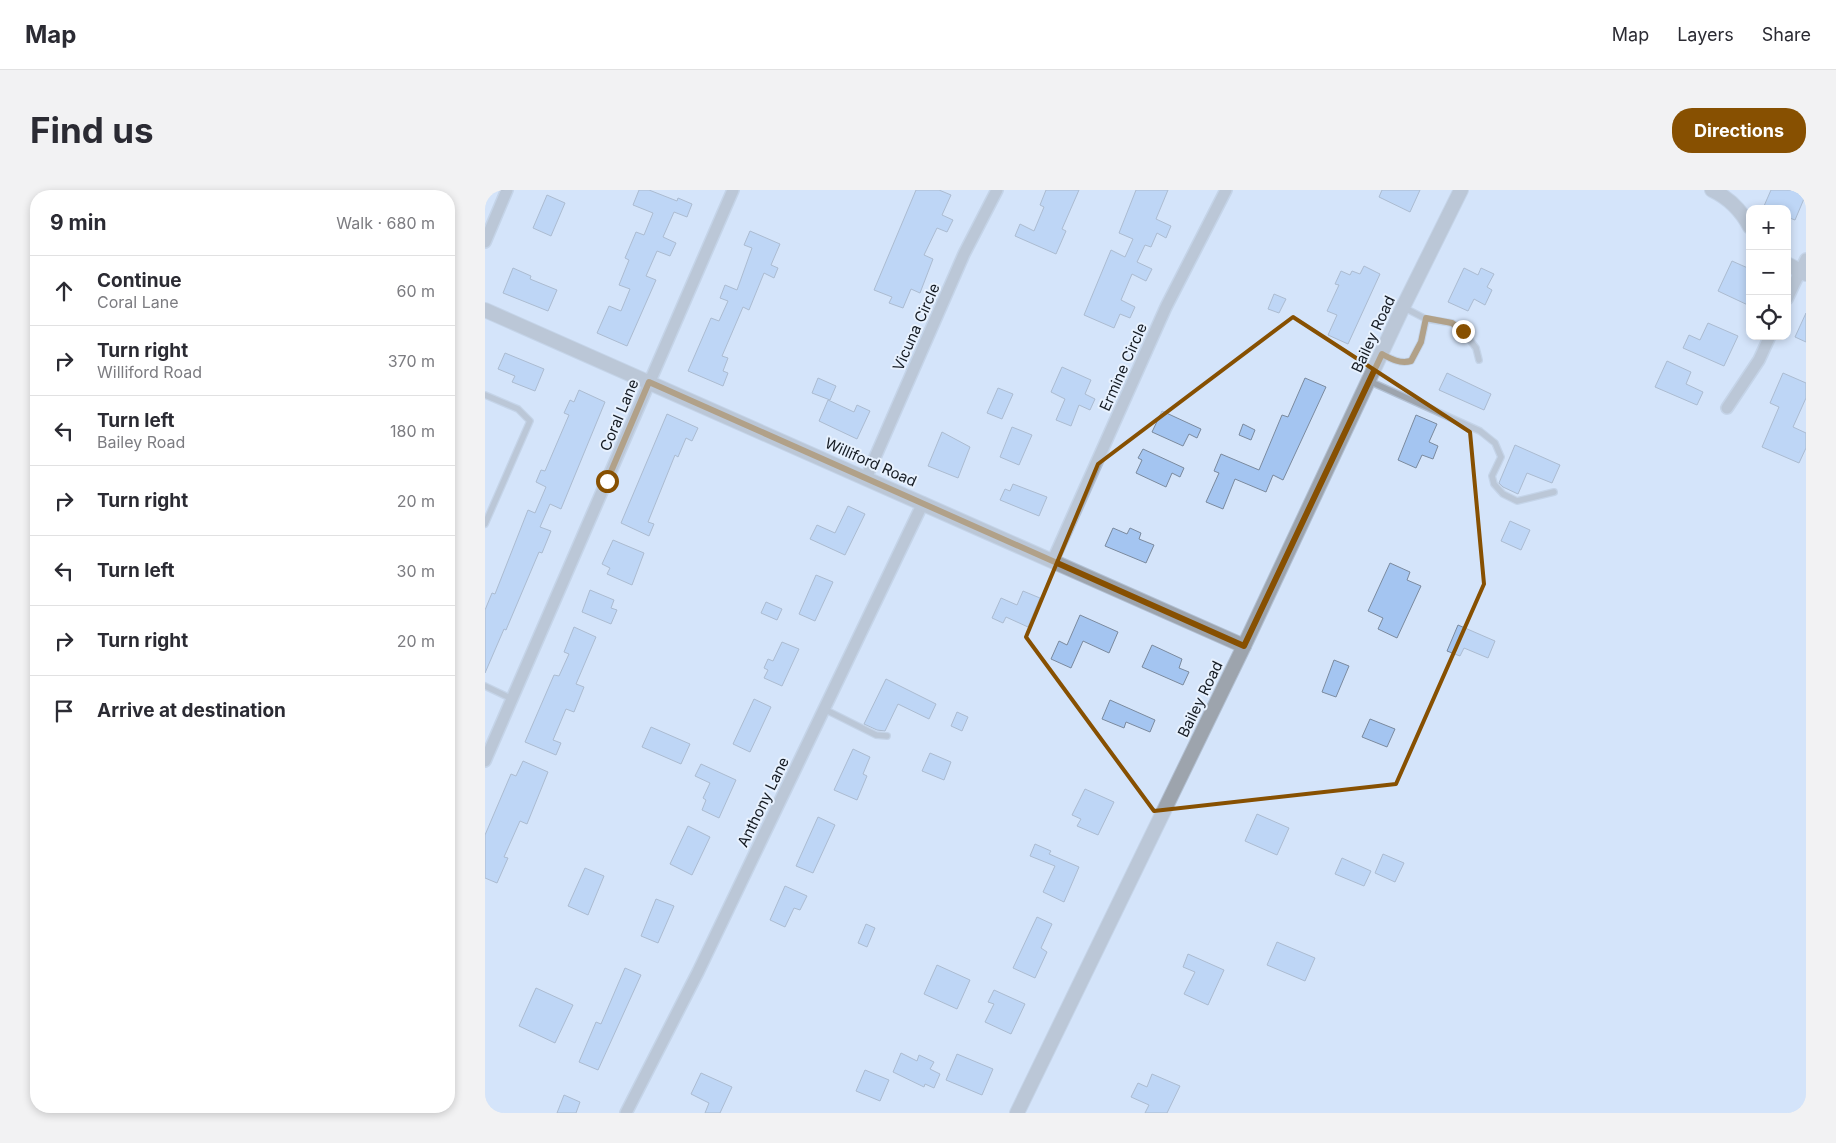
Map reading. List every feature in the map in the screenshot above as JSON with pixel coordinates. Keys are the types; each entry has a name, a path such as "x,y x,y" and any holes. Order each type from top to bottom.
{"street":[{"path":"485,242 507,190"},
{"name":"Coral Lane","path":"485,762 733,190"},
{"name":"Vicuna Circle","path":"866,478 964,254 997,190"},
{"name":"Ermine Circle","path":"1053,560 1166,307 1226,190"},
{"name":"Bailey Road","path":"1017,1113 1244,646 1403,307 1461,190"},
{"path":"1712,190 1723,195 1742,213 1746,220"},
{"path":"1789,295 1804,268 1791,265"},
{"name":"Williford Road","path":"485,310 1244,646"},
{"path":"1727,408 1759,360 1768,340"},
{"name":"Anthony Lane","path":"626,1113 698,972 923,503"}],"lane":[{"path":"1403,307 1426,318 1452,323 1463,331 1476,348 1479,360"},
{"path":"1382,354 1404,363 1411,361 1421,342 1426,318"},
{"path":"1369,381 1480,431 1495,442 1501,457 1492,476 1494,484 1503,494 1517,501 1554,492"},
{"path":"485,395 517,409 530,421 485,524"},
{"path":"485,686 512,699"},
{"path":"824,709 876,735 887,736"}],"highlighted area":[{"path":"1293,317 1470,432 1484,584 1396,784 1154,811 1026,637 1098,464"}],"building":[{"path":"639,190 649,190 677,201 678,198 692,204 687,217 674,212 663,237 676,243 670,256 657,251 646,276 656,280 627,346 597,333 609,306 621,311 630,289 619,285 629,260 625,258 636,232 644,235 653,213 633,205"},
{"path":"916,190 939,190 951,195 942,215 953,220 947,232 937,228 924,255 933,259 920,293 911,289 903,308 889,303 892,297 874,290"},
{"path":"1046,190 1079,190 1062,229 1066,231 1056,254 1015,236 1020,224 1034,231 1044,207 1040,205"},
{"path":"1136,190 1168,190 1156,219 1171,226 1166,238 1157,233 1151,247 1145,245 1137,262 1152,269 1146,281 1132,274 1121,300 1135,307 1130,318 1120,314 1114,328 1084,315 1111,250 1125,257 1133,239 1119,233"},
{"path":"1382,190 1420,190 1410,212 1379,197"},
{"path":"1771,190 1798,190 1806,194 1795,220 1791,218 1791,205 1764,205"},
{"path":"547,195 565,203 551,236 533,228"},
{"path":"750,231 780,244 771,265 778,268 774,278 764,273 749,310 743,307 722,356 728,358 723,371 728,373 723,386 688,371 711,318 719,321 728,301 720,298 725,285 737,290 752,248 744,245"},
{"path":"1732,261 1746,267 1746,304 1718,291"},
{"path":"1364,266 1380,274 1348,344 1328,335 1337,315 1327,311 1339,285 1335,284 1341,271 1350,275 1352,271 1360,274"},
{"path":"513,268 531,276 530,279 557,290 548,311 503,293"},
{"path":"1464,268 1478,275 1481,268 1494,274 1487,287 1492,290 1485,305 1474,299 1468,311 1448,302"},
{"path":"1274,294 1286,299 1279,313 1268,309"},
{"path":"1806,313 1806,342 1795,337"},
{"path":"1708,323 1738,336 1724,366 1683,348 1689,335 1700,340"},
{"path":"505,353 544,369 535,391 512,382 515,376 498,369"},
{"path":"1667,361 1691,372 1686,384 1703,392 1697,405 1655,387"},
{"path":"1062,367 1091,380 1085,394 1095,399 1090,410 1079,405 1071,426 1056,420 1065,399 1051,392"},
{"path":"1447,373 1491,394 1484,410 1439,390"},
{"path":"1783,373 1806,383 1806,398 1793,427 1806,433 1806,448 1799,463 1762,447 1779,407 1770,403"},
{"path":"818,378 836,386 830,400 812,393"},
{"path":"1305,378 1326,387 1283,480 1273,475 1266,492 1235,479 1223,509 1206,502 1219,473 1214,471 1221,454 1259,470 1282,415 1288,417"},
{"path":"998,388 1013,394 1002,419 987,413"},
{"path":"579,390 605,402 561,509 550,504 540,527 551,531 542,553 539,552 506,630 504,629 485,673 485,610 492,593 495,594 528,510 535,513 546,487 536,482 541,470 545,471 569,415 564,413 570,400 574,402"},
{"path":"828,400 854,412 857,405 870,411 857,439 819,421"},
{"path":"1162,411 1201,429 1197,438 1189,434 1183,446 1152,432"},
{"path":"667,414 698,428 692,441 686,438 678,457 675,455 648,522 654,524 649,536 621,523"},
{"path":"1416,415 1437,424 1429,442 1438,446 1433,459 1422,455 1416,468 1398,460"},
{"path":"1243,424 1255,430 1251,440 1239,435"},
{"path":"1012,427 1032,435 1019,465 1000,457"},
{"path":"942,432 970,447 958,478 928,466"},
{"path":"1515,445 1560,465 1552,483 1527,473 1518,494 1499,483"},
{"path":"1143,449 1184,468 1180,477 1172,473 1166,487 1136,473 1142,460 1138,458"},
{"path":"1013,484 1047,497 1039,516 1000,500 1005,489 1010,491"},
{"path":"848,506 865,514 845,555 810,539 817,525 835,533"},
{"path":"1510,521 1530,530 1521,550 1501,541"},
{"path":"1113,528 1127,534 1130,528 1141,533 1139,539 1154,545 1146,563 1105,546"},
{"path":"613,540 644,553 632,585 607,574 610,568 602,564"},
{"path":"1390,563 1410,572 1407,580 1421,586 1397,638 1378,629 1383,618 1368,611"},
{"path":"816,575 833,582 815,621 799,614"},
{"path":"590,590 614,600 611,608 617,610 611,624 582,612"},
{"path":"1023,591 1040,598 1028,627 1006,617 1003,623 992,618 1001,598 1017,605"},
{"path":"766,602 782,609 777,620 761,613"},
{"path":"1080,615 1118,632 1109,653 1083,641 1071,668 1051,659 1059,641 1067,645"},
{"path":"1458,625 1495,641 1488,658 1464,648 1460,656 1447,651"},
{"path":"574,627 596,637 576,684 584,687 574,712 566,709 553,740 561,743 556,755 525,742 554,675 559,676 569,654 564,652"},
{"path":"782,642 799,649 782,686 764,678 768,670 764,668 768,659 773,661"},
{"path":"1152,645 1182,659 1179,668 1189,672 1183,685 1142,667"},
{"path":"1334,660 1349,666 1336,697 1322,692"},
{"path":"886,679 936,704 929,719 898,704 885,731 877,730 864,724"},
{"path":"754,699 771,707 750,752 733,744"},
{"path":"1110,700 1155,720 1150,732 1126,722 1124,728 1102,719"},
{"path":"957,712 968,717 962,731 951,726"},
{"path":"1370,719 1395,729 1387,747 1362,737"},
{"path":"651,727 690,744 681,764 642,747"},
{"path":"853,749 870,757 863,774 867,776 857,800 834,790"},
{"path":"930,753 951,762 944,780 922,771"},
{"path":"523,761 548,772 527,824 520,821 504,857 508,858 497,883 485,878 485,835 511,774 516,776"},
{"path":"701,764 736,780 719,818 702,810 706,800 703,798 710,783 695,776"},
{"path":"1085,789 1114,802 1098,835 1077,826 1081,819 1072,815"},
{"path":"1257,814 1289,828 1277,855 1245,841"},
{"path":"818,817 835,825 813,873 796,866"},
{"path":"688,826 710,837 692,875 670,864"},
{"path":"1035,844 1051,851 1049,854 1079,867 1064,902 1043,892 1055,866 1030,856"},
{"path":"1383,854 1404,863 1395,882 1375,873"},
{"path":"1342,858 1371,871 1364,886 1335,874"},
{"path":"585,868 604,876 588,915 568,906"},
{"path":"785,886 807,896 800,910 794,908 785,927 770,920"},
{"path":"656,899 674,906 658,943 641,936"},
{"path":"1037,917 1052,924 1041,948 1047,952 1035,978 1013,968"},
{"path":"866,924 875,928 867,947 858,943"},
{"path":"1277,942 1315,958 1305,981 1267,965"},
{"path":"1188,954 1224,970 1208,1005 1184,994 1195,972 1183,967"},
{"path":"937,965 970,980 957,1009 924,994"},
{"path":"625,968 641,975 598,1070 579,1062 596,1022 601,1024"},
{"path":"536,988 573,1005 555,1043 519,1026"},
{"path":"994,990 1025,1004 1011,1034 985,1022 994,1004 988,1002"},
{"path":"901,1053 917,1061 919,1055 934,1062 930,1069 940,1074 934,1088 925,1084 924,1087 893,1072"},
{"path":"957,1054 993,1069 982,1095 946,1080"},
{"path":"865,1070 889,1080 880,1101 856,1091"},
{"path":"701,1073 732,1087 720,1113 705,1113 709,1103 691,1094"},
{"path":"1152,1074 1180,1086 1167,1113 1145,1113 1149,1105 1131,1097 1138,1083 1147,1087"},
{"path":"564,1095 580,1102 576,1113 557,1113"}],"route":[{"path":"607,481 649,382 1244,646 1382,354 1404,363 1411,361 1421,342 1426,318 1452,323 1463,331"}]}
